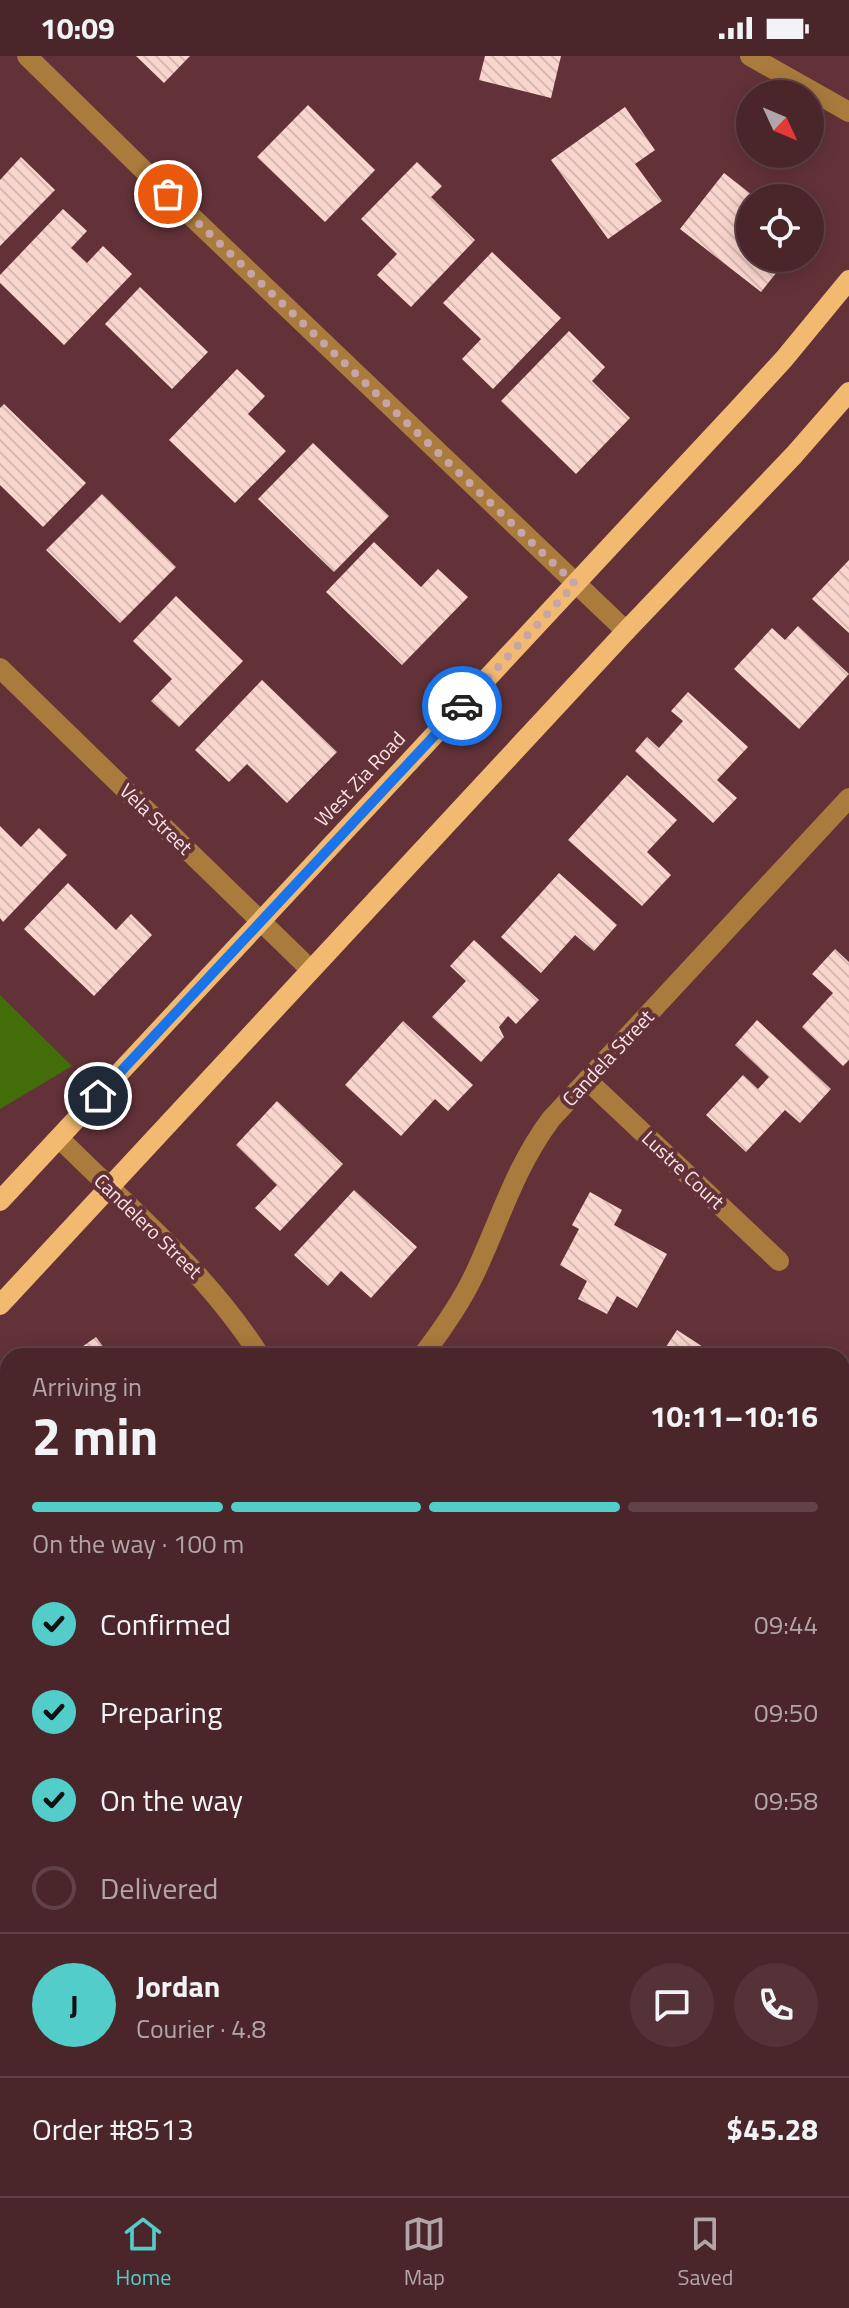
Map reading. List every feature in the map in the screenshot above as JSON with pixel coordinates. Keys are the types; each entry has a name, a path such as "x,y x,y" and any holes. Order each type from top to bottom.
{"main road":[{"name":"West Zia Road","path":"0,1201 784,359 849,280"},
{"path":"0,1305 626,631 794,455 849,392"}],"street":[{"path":"27,56 626,631"},
{"path":"750,56 849,112"},
{"name":"Vela Street","path":"0,668 311,970"},
{"name":"Candela Street","path":"428,1348 475,1273 519,1168 551,1119 849,798"},
{"name":"Lustre Court","path":"587,1080 779,1261"},
{"name":"Candelero Street","path":"59,1138 195,1269 255,1348"}],"green space":[{"path":"0,995 72,1066 0,1109"}],"building":[{"path":"136,56 190,56 164,83"},
{"path":"485,56 561,56 551,98 479,80"},
{"path":"308,105 375,170 325,222 257,157"},
{"path":"625,107 655,150 635,164 662,201 608,239 551,160"},
{"path":"21,157 55,190 0,246 0,180"},
{"path":"417,162 442,186 431,197 475,240 411,307 377,275 397,254 361,219"},
{"path":"724,173 738,184 736,272 777,272 761,292 680,229"},
{"path":"63,209 87,231 71,248 87,263 103,246 132,274 64,345 0,283 0,275"},
{"path":"492,252 561,318 493,389 462,359 481,339 443,303"},
{"path":"140,287 208,352 172,389 105,324"},
{"path":"569,331 605,367 592,381 630,418 576,474 501,401"},
{"path":"237,369 265,396 248,414 286,451 235,503 169,440"},
{"path":"4,404 86,483 43,527 0,485 0,408"},
{"path":"313,443 389,516 334,572 258,499"},
{"path":"102,494 176,567 120,623 46,550"},
{"path":"374,542 421,587 438,569 468,597 402,665 326,592"},
{"path":"849,560 849,633 812,599"},
{"path":"176,596 243,661 179,727 151,701 172,679 133,641"},
{"path":"798,626 849,674 799,729 734,669 772,628 785,640"},
{"path":"262,680 337,752 287,803 247,764 229,782 195,750"},
{"path":"688,692 748,747 717,780 737,798 713,823 635,751 647,737 659,748 683,721 671,711"},
{"path":"627,775 677,820 647,852 671,875 642,906 568,840"},
{"path":"0,826 21,847 39,828 67,855 3,922 0,918"},
{"path":"559,873 617,925 594,951 575,935 541,973 501,937"},
{"path":"68,883 116,930 131,914 152,935 94,996 24,929"},
{"path":"474,940 539,1000 516,1024 508,1016 499,1027 504,1037 481,1062 432,1017 466,981 450,966"},
{"path":"835,949 849,962 849,1060 843,1066 802,1027 833,993 812,974"},
{"path":"757,1020 831,1089 800,1123 785,1110 746,1152 706,1115 743,1075 758,1089 769,1077 735,1045"},
{"path":"403,1021 473,1085 448,1111 435,1099 401,1136 345,1085"},
{"path":"277,1101 343,1164 280,1231 255,1208 277,1185 236,1145"},
{"path":"354,1190 417,1247 371,1298 341,1271 328,1286 294,1255"},
{"path":"590,1192 622,1210 614,1225 667,1254 637,1308 617,1296 607,1314 578,1299 587,1281 560,1265 579,1229 572,1225"},
{"path":"677,1330 705,1348 665,1348"},
{"path":"96,1337 104,1348 80,1348"}],"way so far":[{"path":"168,194 575,584 462,706"}],"route":[{"path":"98,1096 462,706"}]}
